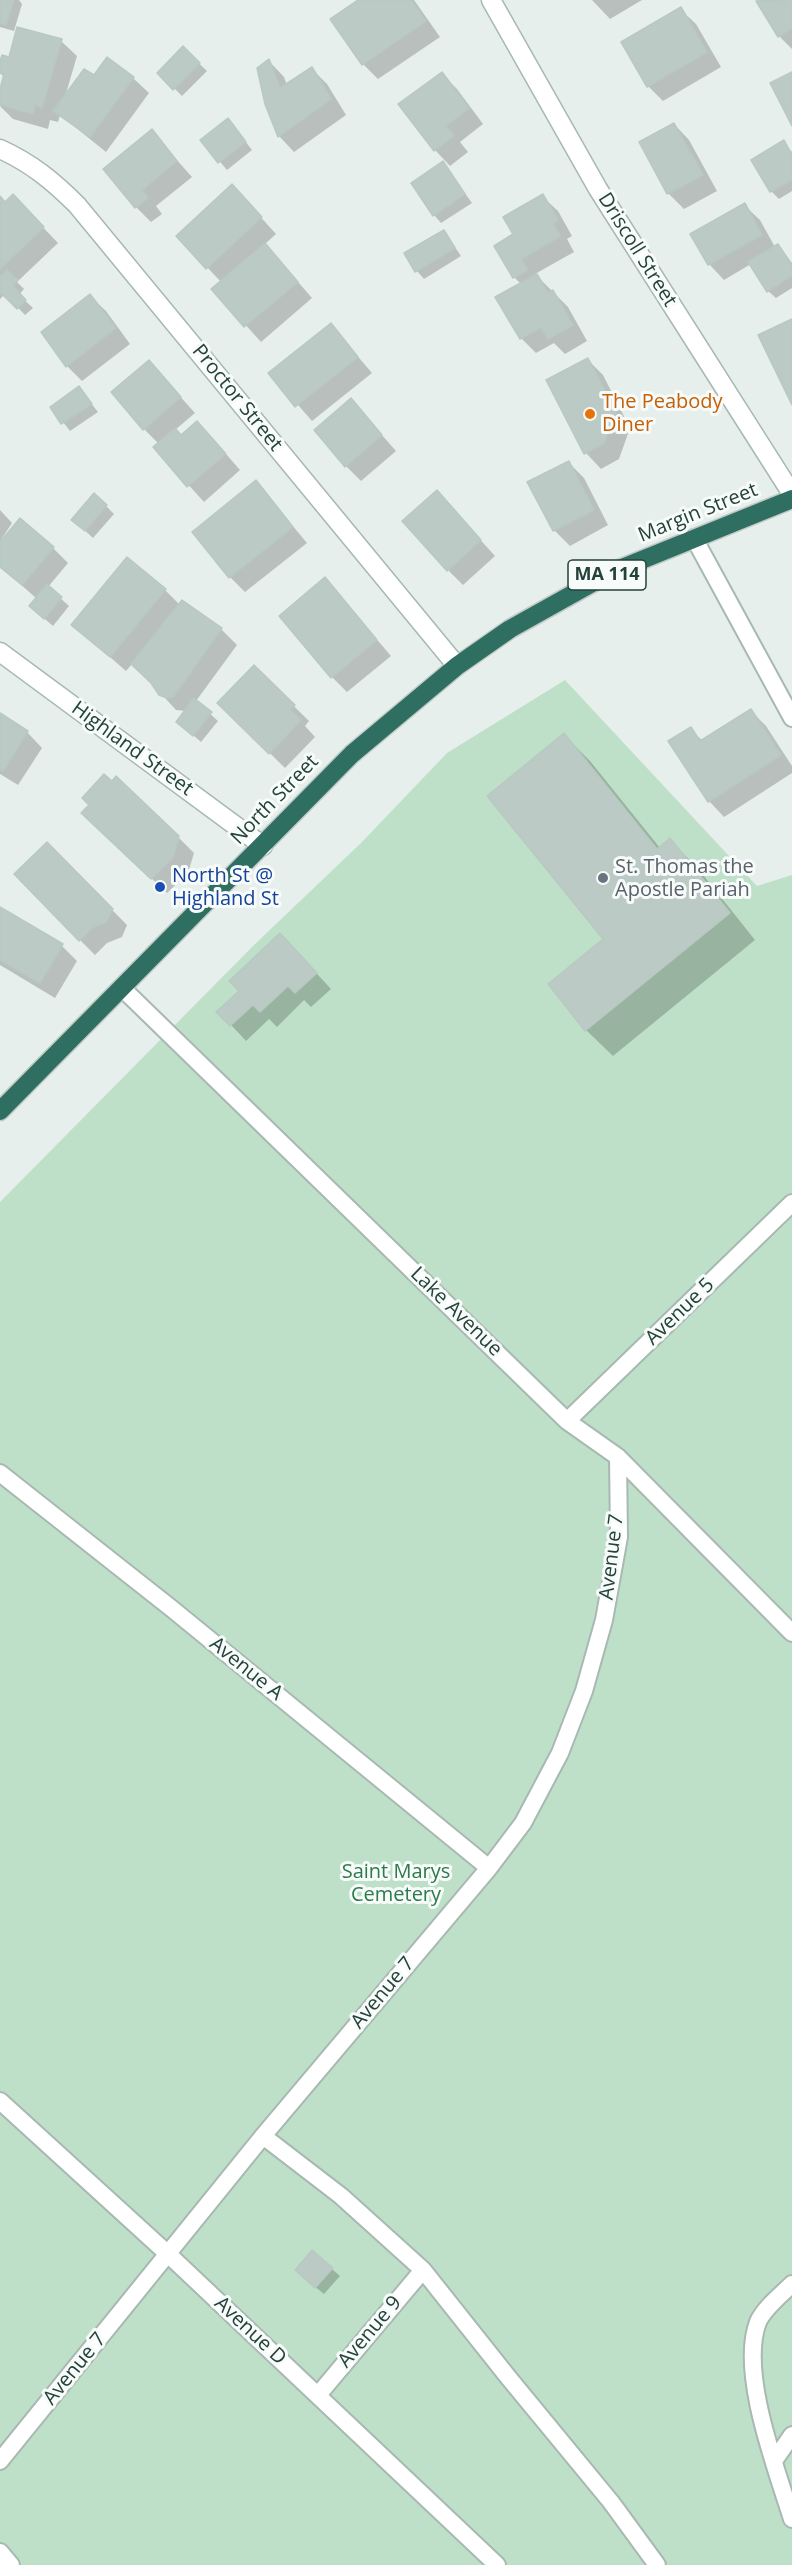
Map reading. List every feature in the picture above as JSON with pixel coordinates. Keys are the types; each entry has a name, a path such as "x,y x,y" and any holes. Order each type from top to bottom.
{"highway":[{"name":"Margin Street","path":"438,682 510,629 612,572 792,496"},
{"name":"North Street","path":"0,1111 351,754 438,682"}],"street":[{"name":"Driscoll Street","path":"491,0 598,189 792,496"},
{"name":"Proctor Street","path":"0,149 24,160 49,178 77,205 119,253 457,666"},
{"name":"Highland Street","path":"0,652 263,846"}],"lane":[{"path":"694,538 792,718"},
{"name":"Lake Avenue","path":"122,988 567,1421 618,1456 792,1633"},
{"name":"Avenue 5","path":"567,1421 792,1203"},
{"name":"Avenue 7","path":"0,2461 263,2136 489,1868 523,1823 560,1753 584,1691 604,1620 619,1537 618,1456"},
{"name":"Avenue A","path":"0,1473 171,1608 489,1868"},
{"name":"Avenue D","path":"0,2101 169,2255 497,2565"},
{"path":"263,2136 341,2196 423,2270 612,2502 657,2565"},
{"name":"Avenue 9","path":"318,2395 423,2270"},
{"path":"792,2284 759,2320 752,2350 756,2395 792,2519"},
{"path":"774,2461 792,2434"},
{"path":"0,2552 11,2565"}],"green space":[{"name":"Saint Marys Cemetery","path":"565,680 757,886 792,875 792,2565 0,2565 0,1202 254,945 361,843 447,753"}],"building":[{"path":"0,0 14,0 6,25 0,23"},
{"path":"358,0 411,0 426,21 362,65 330,19"},
{"path":"792,0 792,28 778,37 756,1"},
{"path":"681,7 707,52 647,87 621,42"},
{"path":"17,27 62,39 42,108 35,105 33,114 0,105 0,89 4,74 0,73 0,61 2,55 9,57"},
{"path":"183,46 200,63 173,90 157,73"},
{"path":"107,57 134,77 90,137 53,111 84,69 94,75"},
{"path":"269,59 280,88 312,67 331,99 278,137 265,104 257,68"},
{"path":"442,72 469,108 446,126 454,136 434,151 398,104"},
{"path":"792,72 792,126 770,83"},
{"path":"228,118 246,142 218,163 200,140"},
{"path":"674,123 703,175 667,194 639,142"},
{"path":"152,129 177,161 142,190 148,198 135,208 103,169"},
{"path":"784,140 792,155 792,180 770,192 751,160"},
{"path":"443,161 465,194 433,216 411,183"},
{"path":"232,184 262,217 206,269 176,236"},
{"path":"13,194 44,227 0,269 0,196 5,202"},
{"path":"543,194 558,220 553,223 560,236 521,259 528,270 513,278 494,246 513,234 503,217"},
{"path":"745,203 762,235 708,265 690,234"},
{"path":"444,230 455,248 415,272 404,253"},
{"path":"265,243 298,282 244,327 211,289"},
{"path":"778,244 792,265 792,275 767,292 748,262"},
{"path":"7,270 18,280 13,286 26,300 17,309 0,292 0,277"},
{"path":"537,274 548,293 553,290 573,325 548,339 541,327 520,339 495,297"},
{"path":"90,294 116,328 66,367 41,332"},
{"path":"792,319 792,405 758,335"},
{"path":"331,323 358,357 295,407 268,373"},
{"path":"588,358 616,412 604,443 584,454 546,380"},
{"path":"149,360 181,397 143,430 111,392"},
{"path":"79,386 92,404 61,424 50,407"},
{"path":"351,398 382,435 345,467 314,430"},
{"path":"197,421 226,454 187,487 153,447 175,428 181,435"},
{"path":"569,461 594,510 553,531 527,482"},
{"path":"256,480 293,527 229,578 192,532"},
{"path":"437,490 481,540 447,571 402,521"},
{"path":"94,493 107,505 85,531 71,520"},
{"path":"20,518 54,547 22,585 0,567 0,542"},
{"path":"127,557 166,589 110,657 71,625"},
{"path":"325,577 377,640 331,678 279,616"},
{"path":"47,584 62,597 44,619 29,606"},
{"path":"182,600 222,628 173,697 167,698 159,695 151,683 131,664"},
{"path":"254,665 295,705 290,710 301,720 269,754 217,703"},
{"path":"194,698 212,712 193,736 176,722"},
{"path":"751,709 781,755 708,802 668,741 691,727 700,741"},
{"path":"0,713 28,731 3,771 0,769"},
{"path":"564,733 657,849 670,838 730,913 585,1031 548,984 603,939 487,796"},
{"path":"104,774 112,781 116,776 179,836 173,858 151,879 81,813 89,805 82,798"},
{"path":"47,842 113,909 106,922 92,928 79,941 14,874"},
{"path":"0,907 63,944 40,983 0,960"},
{"path":"280,933 317,973 295,993 288,986 260,1012 253,1005 230,1026 216,1012 239,991 229,981"},
{"path":"312,2250 333,2268 315,2288 295,2270"}],"place":[{"name":"The Peabody Diner","path":"590,414"},
{"name":"St. Thomas the Apostle Pariah","path":"603,878"},
{"name":"North St @ Highland St","path":"160,887"}]}
